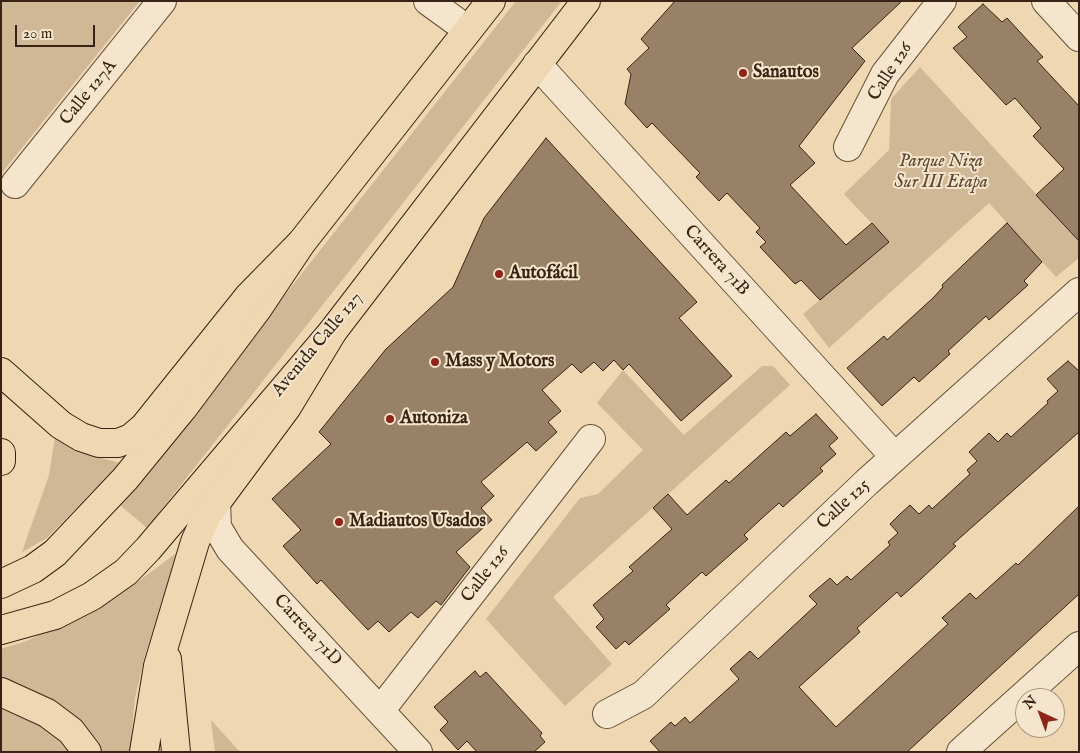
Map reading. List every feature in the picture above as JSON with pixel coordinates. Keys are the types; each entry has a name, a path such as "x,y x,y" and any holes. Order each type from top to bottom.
{"main road":[{"path":"1,584 33,569 55,553 125,479 183,408 258,308 302,242 491,1"},
{"name":"Avenida Calle 127","path":"1,630 55,615 92,596 126,572 148,549 333,331 586,1"},
{"path":"1,372 62,425 81,437 99,443 118,443 131,438 144,427 249,296 302,242"},
{"path":"144,749 152,692 166,638 195,542 207,515 216,500 287,407 333,331"},
{"path":"1,453 1,461"},
{"path":"166,638 176,752"},
{"path":"1,692 46,714 71,731 87,752"}],"street":[{"name":"Calle 127A","path":"16,184 162,1"},
{"path":"428,1 468,30"},
{"name":"Calle 126","path":"848,147 885,74 942,1"},
{"path":"1046,1 1079,37"},
{"name":"Carrera 71B","path":"537,64 895,457"},
{"name":"Calle 125","path":"607,714 643,695 895,457 1079,292"},
{"name":"Calle 126","path":"380,711 591,440"},
{"name":"Carrera 71D","path":"216,500 218,527 230,549 418,752"},
{"path":"961,752 1079,646"}],"green space":[{"path":"1,1 140,1 1,174"},
{"path":"516,1 562,1 147,528 120,505"},
{"name":"Parque Niza Sur III Etapa","path":"920,67 1079,241 1079,258 1056,277 989,203 829,348 803,314 889,242 844,194 889,150 891,99"},
{"path":"762,366 773,366 790,385 553,597 612,664 565,706 486,619 580,498 598,494 643,450 597,403 623,370 684,435"},
{"path":"55,436 79,452 120,463 47,538 22,552 49,475"},
{"path":"179,551 145,655 135,698 131,743 152,752 1,752 1,649 29,640 81,615 132,586"},
{"path":"211,720 240,752 215,752"}],"building":[{"path":"675,1 902,1 852,48 865,61 799,146 815,163 790,185 846,245 872,223 889,242 820,300 801,280 795,284 760,247 766,242 756,232 760,228 727,193 719,201 696,177 700,173 652,123 647,128 625,104 631,74 627,69 649,48 641,39"},
{"path":"983,4 1002,22 1007,18 1043,57 1037,61 1079,106 1079,241 1036,195 1064,169 1033,136 1041,128 1015,98 1006,105 953,48 967,37 958,27"},
{"path":"546,138 697,302 679,318 732,376 681,421 629,364 623,370 614,360 603,371 594,362 581,373 572,364 542,390 561,411 548,422 557,432 536,451 527,442 481,482 494,496 481,508 492,520 456,552 470,567 441,605 436,601 418,618 411,612 389,632 378,621 368,630 321,580 317,584 283,546 301,530 272,499 331,444 319,432 386,349 453,287 484,218"},
{"path":"1007,223 1042,262 1024,281 1028,285 989,320 986,316 948,351 950,354 919,382 914,377 882,406 847,368 884,336 887,340 934,297 943,287 942,285"},
{"path":"1068,361 1079,371 1079,432 953,544 956,546 901,597 897,592 857,628 860,632 799,687 836,727 948,624 942,618 970,593 976,599 1016,563 1018,565 1079,506 1079,594 907,752 660,752 650,741 671,722 675,726 685,717 690,723 739,679 730,669 750,651 758,659 817,604 809,596 830,578 837,585 847,576 851,580 890,545 888,542 898,533 890,524 910,505 919,514 929,505 932,509 970,474 967,470 977,461 969,452 989,433 998,442 1007,433 1011,437 1048,403 1047,401 1058,391 1047,379"},
{"path":"816,414 838,438 829,446 836,454 820,468 823,471 783,507 779,503 761,519 744,535 748,539 706,576 702,572 666,605 670,609 629,645 625,641 616,649 596,627 604,619 593,605 633,571 629,567 672,529 653,508 668,494 687,515 726,480 729,483 786,432 790,436"},
{"path":"475,671 480,677 486,672 542,733 540,736 545,742 534,752 477,752 467,741 458,750 440,730 448,722 434,707"}],"place":[{"name":"Sanautos","path":"743,73"},
{"name":"Autofácil","path":"499,274"},
{"name":"Mass y Motors","path":"435,362"},
{"name":"Autoniza","path":"390,419"},
{"name":"Madiautos Usados","path":"339,522"}]}
